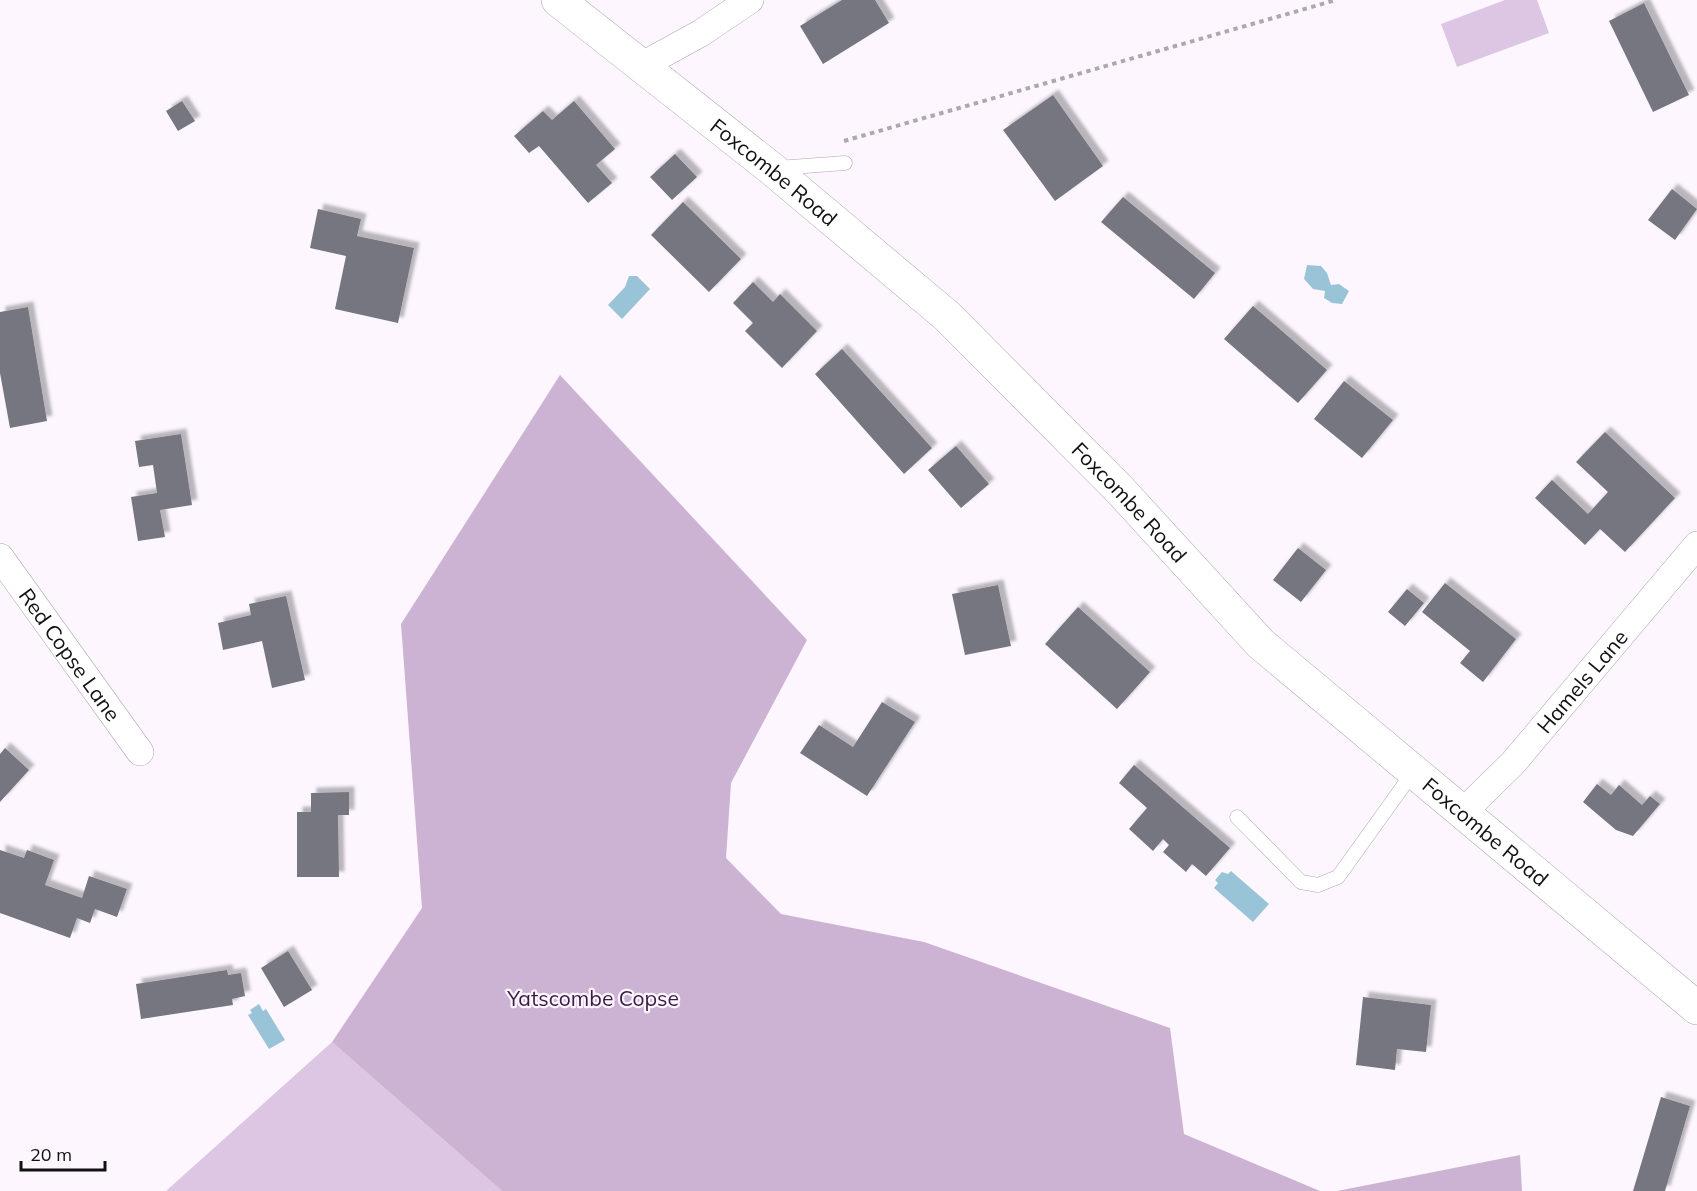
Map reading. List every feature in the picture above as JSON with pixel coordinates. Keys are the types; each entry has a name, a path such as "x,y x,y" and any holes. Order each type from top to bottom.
{"street":[{"name":"Foxcombe Road","path":"558,0 772,169 947,316 1120,490 1261,644 1697,1008"},
{"path":"641,66 701,33 750,0"},
{"name":"Hamels Lane","path":"1463,812 1513,763 1697,545"},
{"name":"Red Copse Lane","path":"0,557 140,752"}],"lane":[{"path":"772,169 845,163"},
{"path":"1237,817 1301,882 1318,885 1338,877 1414,771"}],"path":[{"path":"838,143 1336,0"}],"shaded area":[{"path":"1505,0 1537,0 1549,33 1457,67 1441,24"},
{"path":"332,1042 502,1191 166,1191"}],"green space":[{"name":"Yatscombe Copse","path":"560,375 807,640 731,783 726,858 781,914 924,942 1170,1028 1184,1134 1320,1191 502,1191 332,1042 422,908 401,624"},
{"path":"1520,1155 1522,1191 1337,1191"}],"water":[{"path":"1307,265 1321,266 1327,273 1331,285 1339,284 1349,291 1342,304 1332,303 1324,298 1325,291 1313,289 1304,279"},
{"path":"629,276 637,276 650,289 622,319 608,305 625,287"},
{"path":"1231,871 1269,904 1253,922 1214,888 1218,883 1215,880 1222,872 1228,874"},
{"path":"259,1004 263,1011 266,1009 285,1040 269,1049 248,1015 252,1013 250,1010"}],"building":[{"path":"842,0 875,0 889,23 823,64 800,26"},
{"path":"1644,3 1689,95 1653,112 1609,21"},
{"path":"1053,95 1103,166 1055,201 1003,130"},
{"path":"182,101 195,121 178,131 166,111"},
{"path":"574,101 615,149 596,165 612,183 588,203 539,146 529,153 514,136 543,111 552,120"},
{"path":"675,154 697,177 672,200 650,177"},
{"path":"1672,189 1697,209 1675,240 1648,220"},
{"path":"1123,197 1215,273 1194,299 1101,222"},
{"path":"683,202 741,259 709,292 651,235"},
{"path":"318,209 361,219 357,236 414,248 398,323 335,309 346,256 310,248"},
{"path":"753,282 773,302 780,294 817,331 782,368 745,331 753,323 733,303"},
{"path":"1253,306 1327,370 1298,403 1224,339"},
{"path":"28,307 47,421 10,428 0,373 0,312"},
{"path":"842,349 932,448 904,474 815,374"},
{"path":"1344,381 1393,420 1362,458 1314,419"},
{"path":"1605,432 1675,498 1625,552 1600,529 1585,545 1535,498 1552,480 1588,514 1608,492 1576,462"},
{"path":"181,434 192,505 160,510 165,537 138,541 131,497 157,493 153,465 139,467 135,441"},
{"path":"956,446 989,484 961,508 928,470"},
{"path":"1298,548 1326,570 1301,602 1273,580"},
{"path":"1445,583 1516,639 1483,682 1460,663 1470,651 1422,612"},
{"path":"998,585 1011,646 965,655 952,594"},
{"path":"1407,589 1424,603 1405,626 1388,612"},
{"path":"286,596 305,680 272,688 262,641 223,650 218,623 251,615 249,604"},
{"path":"1078,607 1150,672 1117,709 1045,644"},
{"path":"882,702 915,722 867,796 800,753 819,725 853,747"},
{"path":"5,748 29,770 0,802 0,754"},
{"path":"1134,765 1230,848 1206,876 1192,864 1186,872 1163,852 1169,845 1163,839 1153,851 1129,829 1147,808 1119,783"},
{"path":"1597,784 1611,795 1619,785 1642,805 1650,796 1660,804 1633,836 1616,830 1583,802"},
{"path":"349,792 349,815 338,815 339,877 297,877 297,812 311,812 311,793"},
{"path":"0,850 24,858 27,850 54,860 45,885 82,898 89,876 127,889 117,917 95,909 90,923 77,918 70,938 0,913"},
{"path":"288,951 312,990 284,1007 261,968"},
{"path":"227,970 228,975 241,973 245,996 232,999 233,1005 141,1019 136,984"},
{"path":"1363,997 1431,1005 1426,1052 1397,1049 1395,1070 1356,1065"},
{"path":"1661,1097 1690,1106 1665,1191 1633,1191"}]}
